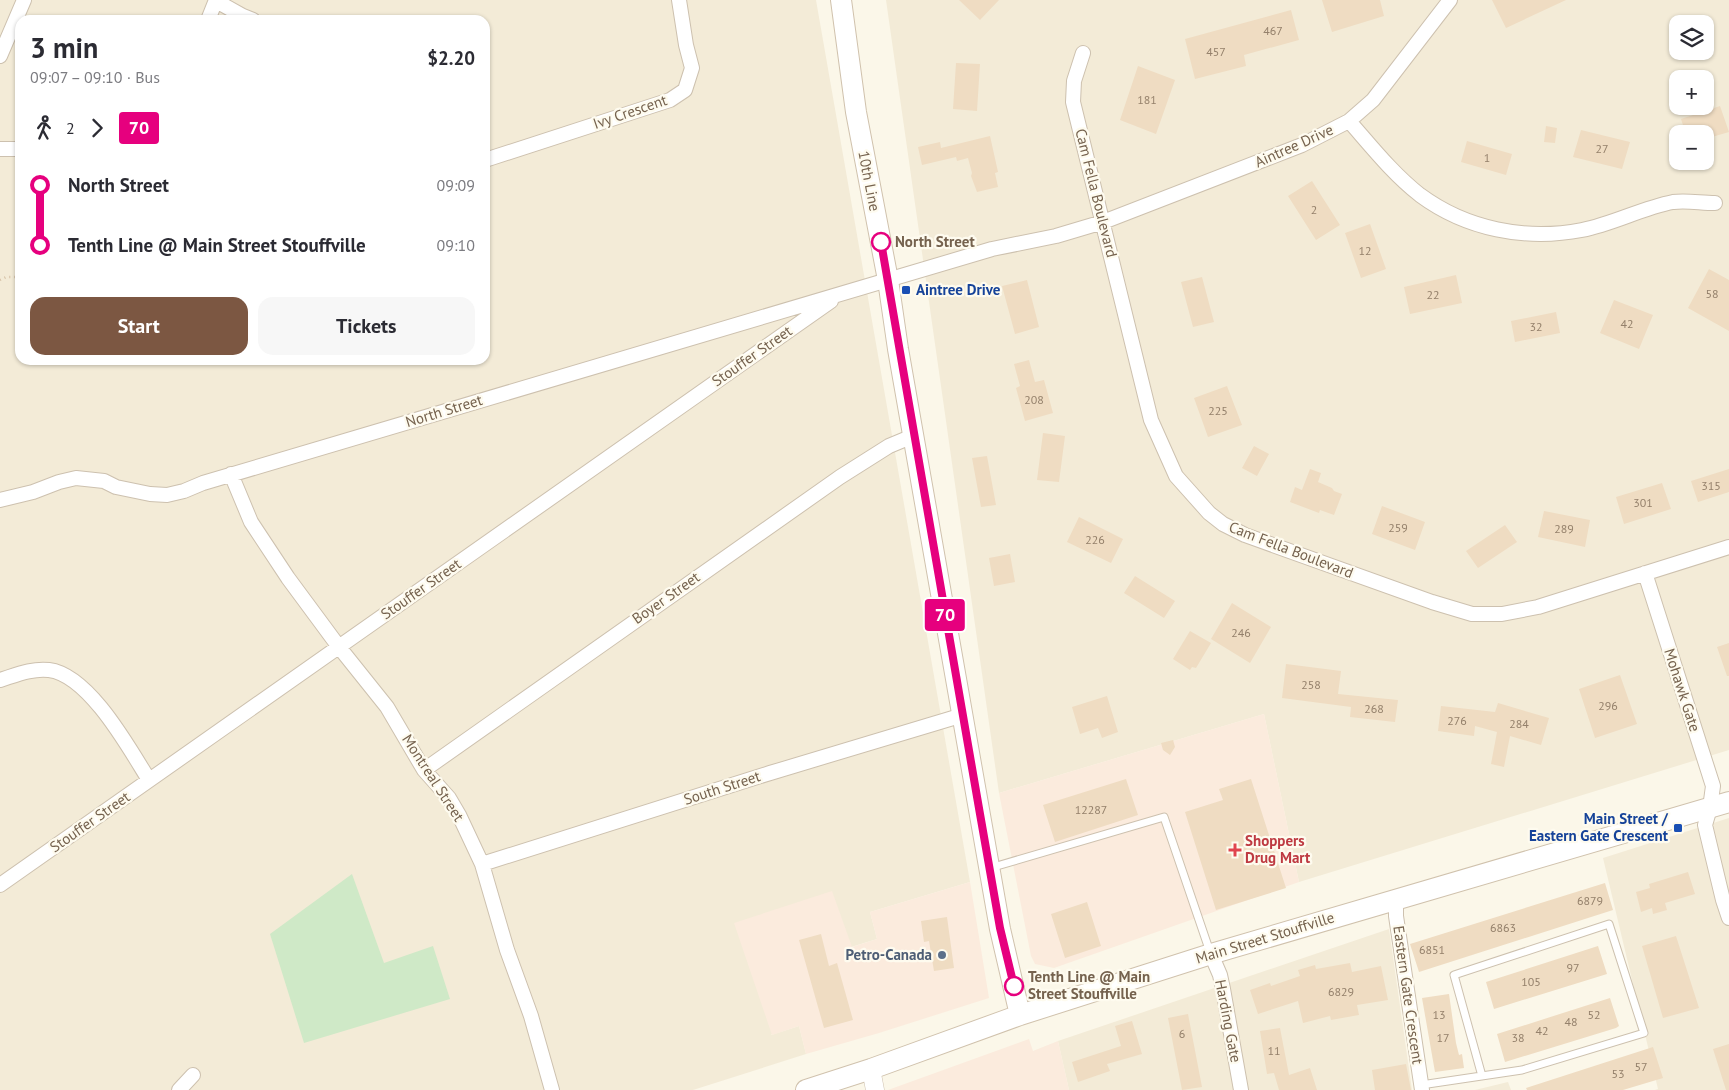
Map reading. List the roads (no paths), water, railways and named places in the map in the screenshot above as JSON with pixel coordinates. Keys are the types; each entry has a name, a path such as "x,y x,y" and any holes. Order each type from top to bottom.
{"main road":[{"name":"10th Line","path":"840,0 856,112 888,280 913,436 1000,928 1020,1015"},
{"name":"Main Street Stouffville","path":"806,1090 871,1069 1020,1015 1211,954 1720,805"}],"street":[{"path":"18,15 24,0"},
{"path":"210,15 216,0 241,15"},
{"name":"Ivy Crescent","path":"490,158 670,100 685,90 692,68 686,45 679,0"},
{"name":"Aintree Drive","path":"888,280 992,249 1056,236 1102,222 1302,145 1349,121 1373,100 1450,0"},
{"path":"0,56 15,21"},
{"name":"Cam Fella Boulevard","path":"1083,54 1074,81 1073,102 1151,420 1176,476 1209,513 1224,524 1245,535 1432,602 1472,614 1502,614 1538,607 1729,547"},
{"path":"1349,121 1380,158 1420,194 1459,219 1495,230 1533,235 1582,230 1674,202 1714,203"},
{"path":"0,149 15,149"},
{"name":"North Street","path":"0,500 76,478 104,480 116,487 133,492 167,495 184,491 231,474 888,280"},
{"name":"Stouffer Street","path":"0,884 842,293"},
{"name":"Boyer Street","path":"424,770 833,482 888,446 913,436"},
{"name":"Montreal Street","path":"231,474 251,522 288,578 387,707 424,770 449,798 459,815 482,864 499,924 531,1016 552,1090"},
{"name":"Mohawk Gate","path":"1645,573 1720,805"},
{"path":"0,680 25,672 51,670 74,681 94,701 117,729 149,780"},
{"name":"South Street","path":"482,864 770,773 963,715"},
{"path":"1720,805 1705,826 1729,918"},
{"name":"Eastern Gate Crescent","path":"1396,900 1396,916 1422,1087"},
{"name":"Harding Gate","path":"1211,954 1220,975 1241,1090"},
{"path":"871,1069 875,1090"},
{"path":"179,1090 193,1075"}],"lane":[{"path":"990,868 1164,817 1211,954"},
{"path":"1422,1087 1522,1070 1644,1034 1609,924 1454,975 1482,1076"}],"place":[{"name":"North Street","path":"881,242"},
{"name":"Aintree Drive","path":"906,290"},
{"name":"Main Street / Eastern Gate Crescent","path":"1678,828"},
{"name":"Shoppers Drug Mart","path":"1235,850"},
{"name":"Petro-Canada","path":"942,955"},
{"name":"Tenth Line @ Main Street Stouffville","path":"1014,986"}]}
